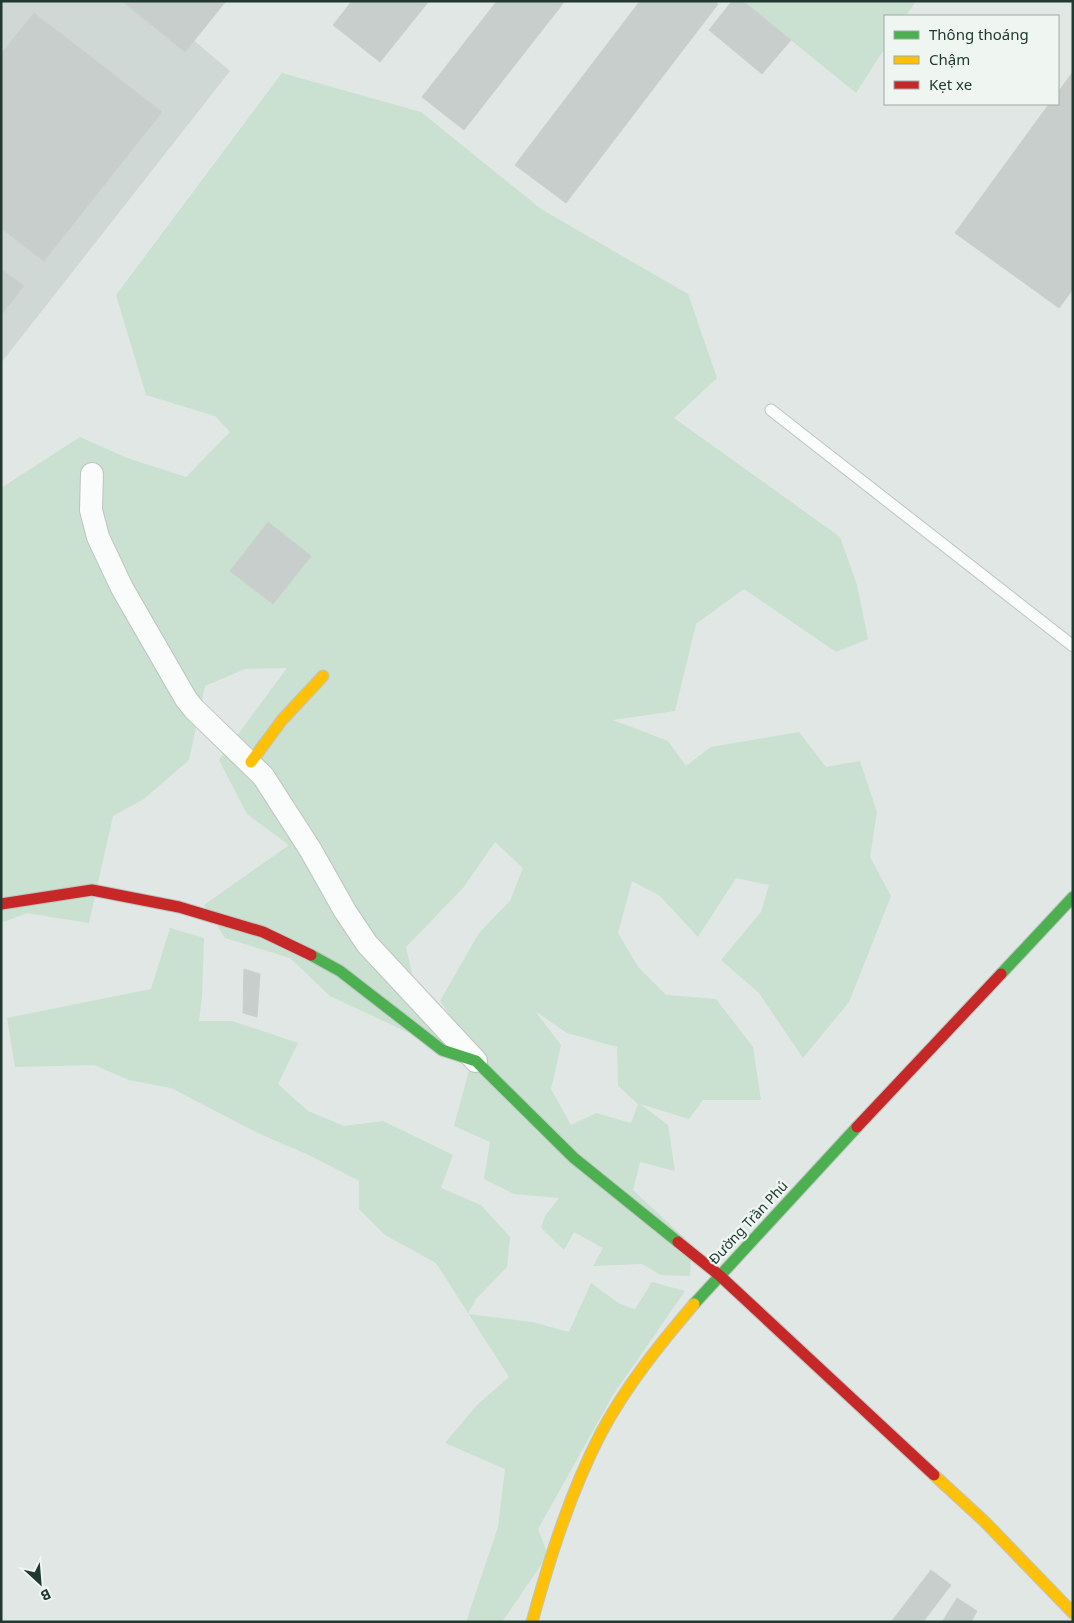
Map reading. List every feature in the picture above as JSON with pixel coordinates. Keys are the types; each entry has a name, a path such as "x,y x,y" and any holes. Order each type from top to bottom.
{"street":[{"path":"92,474 93,524 104,552 122,588 186,699 194,709 251,762 274,791 345,911 368,944 476,1061 574,1158 719,1275 984,1520 1073,1613"},
{"path":"251,762 282,720 323,676"},
{"path":"1,904 92,890 179,907 241,924 315,956 340,971 442,1050 476,1061"},
{"name":"Đường Trần Phú","path":"532,1622 558,1533 577,1483 602,1432 632,1382 719,1275 1073,897"}],"lane":[{"path":"771,410 1073,646"}],"shaded area":[{"path":"1,1 147,1 230,71 1,363"}],"green space":[{"path":"743,1 916,1 907,15 884,15 884,50 856,93"},
{"path":"282,73 421,112 541,209 688,294 717,378 674,418 840,537 857,585 868,639 836,652 744,589 696,624 675,711 613,720 668,741 686,766 711,747 799,732 826,767 860,761 877,812 870,857 891,896 849,1002 803,1058 759,993 721,960 761,912 769,885 736,878 698,937 660,896 632,881 618,933 638,967 666,995 716,999 753,1047 761,1100 703,1100 689,1119 640,1104 668,1125 675,1171 640,1162 633,1190 692,1245 690,1276 661,1275 642,1264 593,1266 603,1248 574,1232 564,1250 541,1228 545,1216 559,1198 514,1194 484,1179 490,1142 454,1126 474,1052 440,1001 479,933 510,901 523,868 495,842 463,888 406,947 416,992 448,1051 330,996 290,958 225,938 204,905 289,845 247,814 219,760 287,668 245,669 205,686 189,760 144,799 113,816 89,923 27,913 1,923 1,488 80,437 127,458 186,477 230,432 215,416 146,395 116,295","holes":["535,1011 567,1033 617,1047 618,1086 638,1104 631,1123 596,1113 571,1125 551,1089 561,1045"]},
{"path":"170,928 204,938 199,1021 232,1021 298,1043 278,1084 308,1111 344,1126 383,1121 453,1155 441,1188 481,1205 510,1237 507,1267 476,1299 468,1313 436,1263 385,1235 359,1209 359,1181 309,1155 260,1134 171,1088 129,1080 94,1065 15,1067 7,1018 151,989"},
{"path":"652,1282 685,1291 613,1395 538,1529 548,1555 502,1622 466,1622 498,1527 505,1469 445,1443 477,1405 509,1377 469,1314 532,1322 569,1332 591,1283 620,1304 635,1309"}],"building":[{"path":"122,1 226,1 185,52"},
{"path":"352,1 429,1 380,62 333,25"},
{"path":"497,1 565,1 464,130 422,97"},
{"path":"640,1 715,1 718,4 566,203 515,165"},
{"path":"732,1 743,1 791,40 762,74 709,30"},
{"path":"34,13 162,112 44,261 1,228 1,54"},
{"path":"1073,72 1073,289 1059,308 955,233 1048,105 1059,105 1059,91"},
{"path":"1,269 24,286 1,315"},
{"path":"268,522 311,556 273,604 230,571"},
{"path":"244,969 260,974 257,1017 243,1013"},
{"path":"931,1570 951,1585 923,1622 891,1622"},
{"path":"957,1598 977,1611 971,1622 942,1622"}],"traffic: fast":[{"path":"1001,974 1073,897"},
{"path":"311,955 340,971 442,1050 476,1061 574,1158 678,1242"},
{"path":"694,1304 857,1127"}],"traffic: slow":[{"path":"251,762 282,720 323,676"},
{"path":"532,1622 570,1502 601,1433 621,1399 644,1366 694,1304"},
{"path":"934,1475 984,1521 1073,1613"}],"traffic: jam":[{"path":"1,904 92,890 179,907 263,932 311,955"},
{"path":"857,1127 1001,974"},
{"path":"678,1242 719,1275 934,1475"}]}
